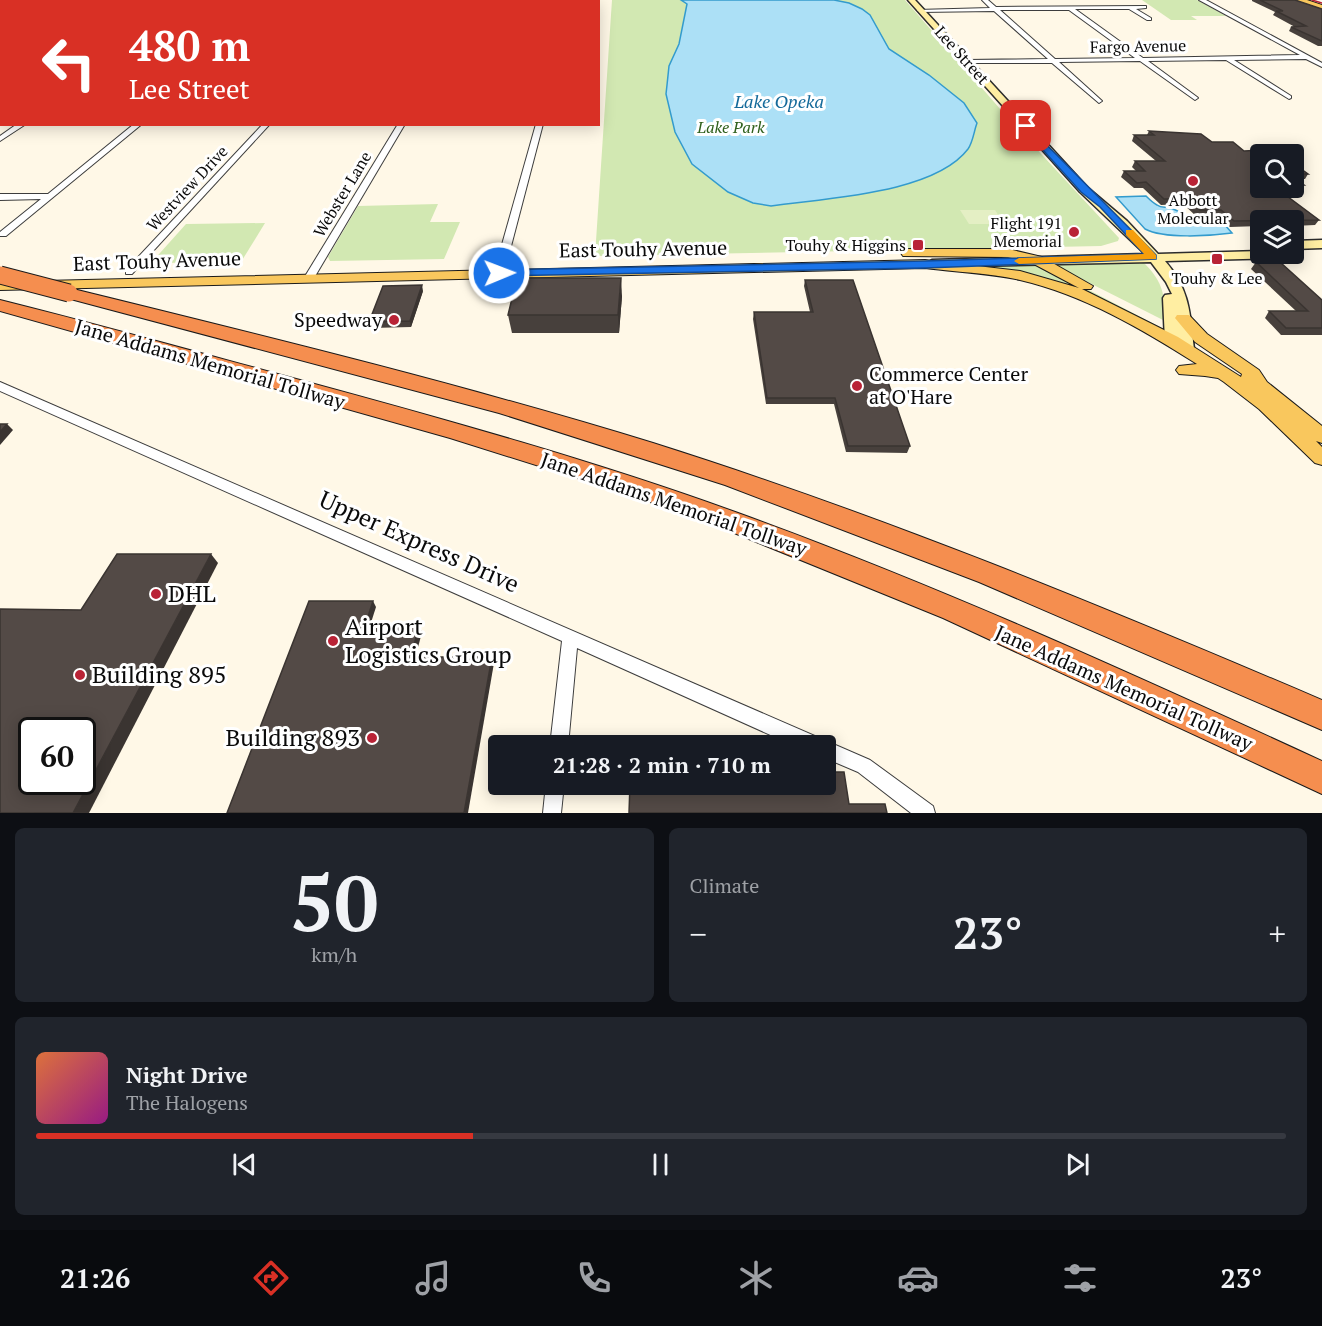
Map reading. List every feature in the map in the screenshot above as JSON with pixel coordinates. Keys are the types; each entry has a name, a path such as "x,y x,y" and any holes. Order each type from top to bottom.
{"highway":[{"name":"Jane Addams Memorial Tollway","path":"0,275 505,408 645,449 779,494 1110,622 1322,715"},
{"name":"Jane Addams Memorial Tollway","path":"0,305 481,439 610,479 728,520 918,595 1322,778"},
{"path":"183,356 216,332"}],"main road":[{"name":"Lee Street","path":"911,0 1084,190 1144,253 1168,273 1179,292 1178,339"},
{"path":"1299,0 1322,8"},
{"path":"1304,245 1322,244"},
{"name":"East Touhy Avenue","path":"501,268 627,270 925,264 1037,260 1250,247"},
{"path":"989,251 1037,260 1261,386 1322,436"},
{"name":"East Touhy Avenue","path":"0,275 501,268 989,251 1144,253 1175,256 1250,255"},
{"name":"Lee Street","path":"1144,253 1162,278 1170,296 1178,339"},
{"path":"1304,253 1322,253"},
{"path":"1168,273 1166,265 1175,256"},
{"path":"925,264 982,269 1036,279 1083,295 1135,321 1163,345 1178,339"},
{"name":"East Touhy Avenue","path":"0,286 312,272"},
{"path":"1178,339 1265,405 1322,458"},
{"path":"1185,370 1207,370 1234,381"}],"street":[{"path":"985,0 1099,101"},
{"path":"1059,0 1195,98"},
{"path":"920,10 1144,7 1133,0"},
{"path":"1202,0 1322,65"},
{"path":"1130,7 1149,19"},
{"name":"Fargo Avenue","path":"968,62 1308,57"},
{"path":"1227,58 1289,97"},
{"path":"0,139 20,126"},
{"path":"3,234 137,126"},
{"name":"Westview Drive","path":"129,272 265,126"},
{"name":"Webster Lane","path":"312,272 401,126"},
{"path":"501,268 539,126"},
{"path":"0,197 50,196"},
{"name":"Upper Express Drive","path":"0,386 792,735"},
{"path":"560,735 570,637"},
{"path":"836,754 864,766 926,813"},
{"path":"552,813 554,795"}],"green space":[{"name":"Lake Park","path":"612,0 905,0 1008,118 1119,238 1118,241 1101,246 595,256"},
{"path":"1142,0 1197,0 1226,16 1191,16 1197,20 1171,20"},
{"path":"438,204 430,222 460,222 444,259 330,261 328,257 358,206"},
{"path":"960,210 995,210 1004,224 969,224"},
{"path":"265,223 241,262 151,263 186,224"},
{"path":"1141,260 1154,274 1161,287 1165,321 1050,263"},
{"path":"1037,263 1161,329 1018,272 977,265"}],"water":[{"name":"Lake Opeka","path":"681,0 834,0 862,9 870,15 889,49 929,75 964,103 977,123 970,146 952,164 930,176 905,185 877,191 771,206 753,203 728,192 692,164 675,132 666,94 669,66 679,44 687,4"},
{"path":"1146,196 1161,207 1171,208 1204,221 1224,224 1232,233 1200,236 1175,235 1145,229 1116,197"}],"building":[{"path":"1260,0 1295,0 1322,9 1322,41 1291,27 1306,26"},
{"name":"Abbott Molecular","path":"1149,131 1201,134 1212,142 1233,142 1244,151 1250,151 1250,198 1289,198 1319,220 1304,220 1304,210 1250,210 1250,221 1234,221 1221,210 1200,210 1186,199 1164,199 1146,182 1137,183 1124,171 1145,171 1135,161 1165,161 1134,135 1154,135"},
{"path":"1258,264 1282,264 1322,300 1322,328 1286,328 1269,311 1308,311"},
{"path":"517,278 621,278 618,315 508,315"},
{"name":"Commerce Center at O'Hare","path":"805,280 853,280 910,446 848,446 835,398 767,398 754,312 813,312"},
{"path":"422,285 410,321 369,322 383,286"},
{"path":"0,424 7,424 0,432"},
{"name":"Building 895","path":"117,554 211,554 96,770 96,717 18,717 18,795 83,795 73,813 0,813 0,609 81,610"},
{"name":"Building 893","path":"309,601 373,601 365,626 419,626 411,657 492,657 464,813 227,813"},
{"path":"836,772 844,772 849,804 885,804 887,813 629,813 630,795 836,795"}],"railway":[{"path":"1312,0 1322,3"}],"slow traffic":[{"path":"1019,261 1153,257 1130,232"}],"place":[{"name":"Abbott Molecular","path":"1193,181"},
{"name":"Flight 191 Memorial","path":"1074,232"},
{"name":"Touhy & Higgins","path":"918,245"},
{"name":"Touhy & Lee","path":"1217,259"},
{"name":"Speedway","path":"394,320"},
{"name":"Commerce Center at O'Hare","path":"857,386"},
{"name":"DHL","path":"156,594"},
{"name":"Airport Logistics Group","path":"333,641"},
{"name":"Building 895","path":"80,675"},
{"name":"Building 893","path":"372,738"}],"route":[{"path":"499,273 1153,257 1103,205 1084,190 1026,126"}]}
